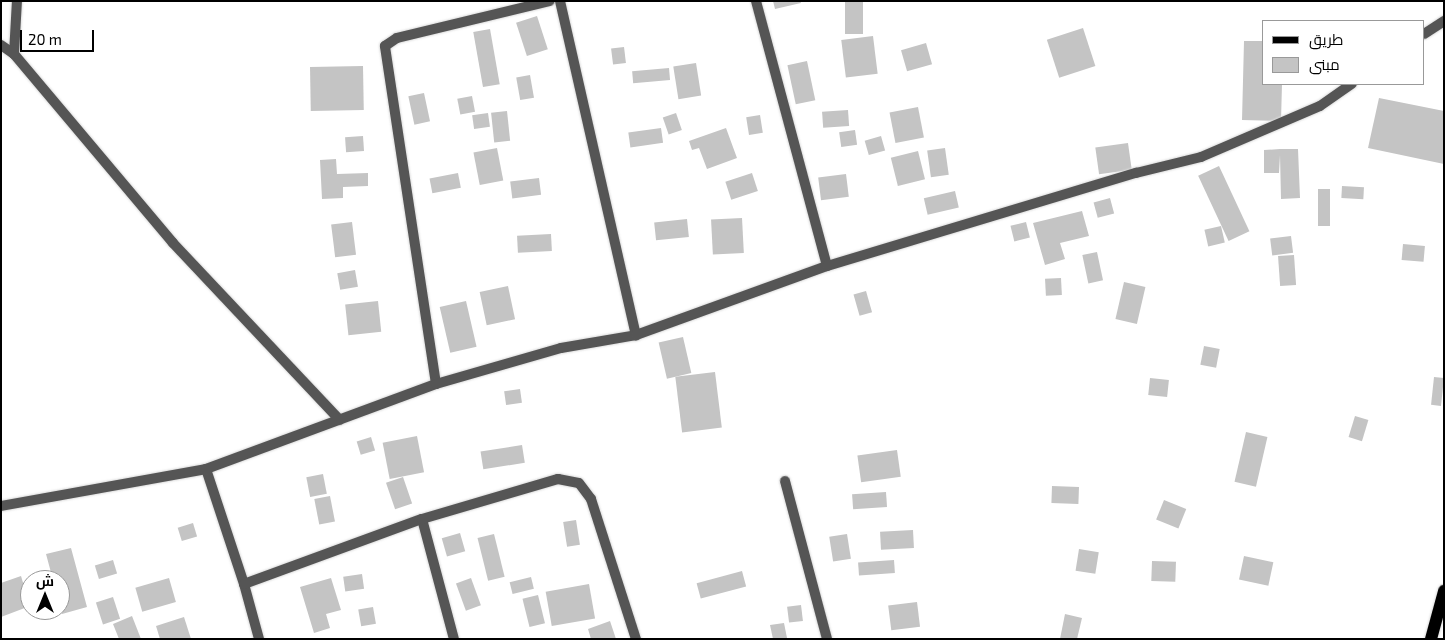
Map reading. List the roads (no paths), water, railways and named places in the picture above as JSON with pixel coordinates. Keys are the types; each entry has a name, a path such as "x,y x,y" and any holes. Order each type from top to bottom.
{"main road":[{"path":"1431,639 1444,590"}],"street":[{"path":"14,54 17,1"},
{"path":"436,384 385,46 397,38 550,1"},
{"path":"560,1 636,335"},
{"path":"756,1 827,266"},
{"path":"1425,33 1444,20"},
{"path":"1,45 14,54 173,243 340,420"},
{"path":"1,506 206,469 436,384 561,348 636,335 827,266 1136,173 1201,157 1320,106 1351,85"},
{"path":"206,469 244,584 259,639"},
{"path":"244,584 422,519 558,479 579,483 591,499 636,639"},
{"path":"785,481 827,639"},
{"path":"422,519 454,639"}]}
